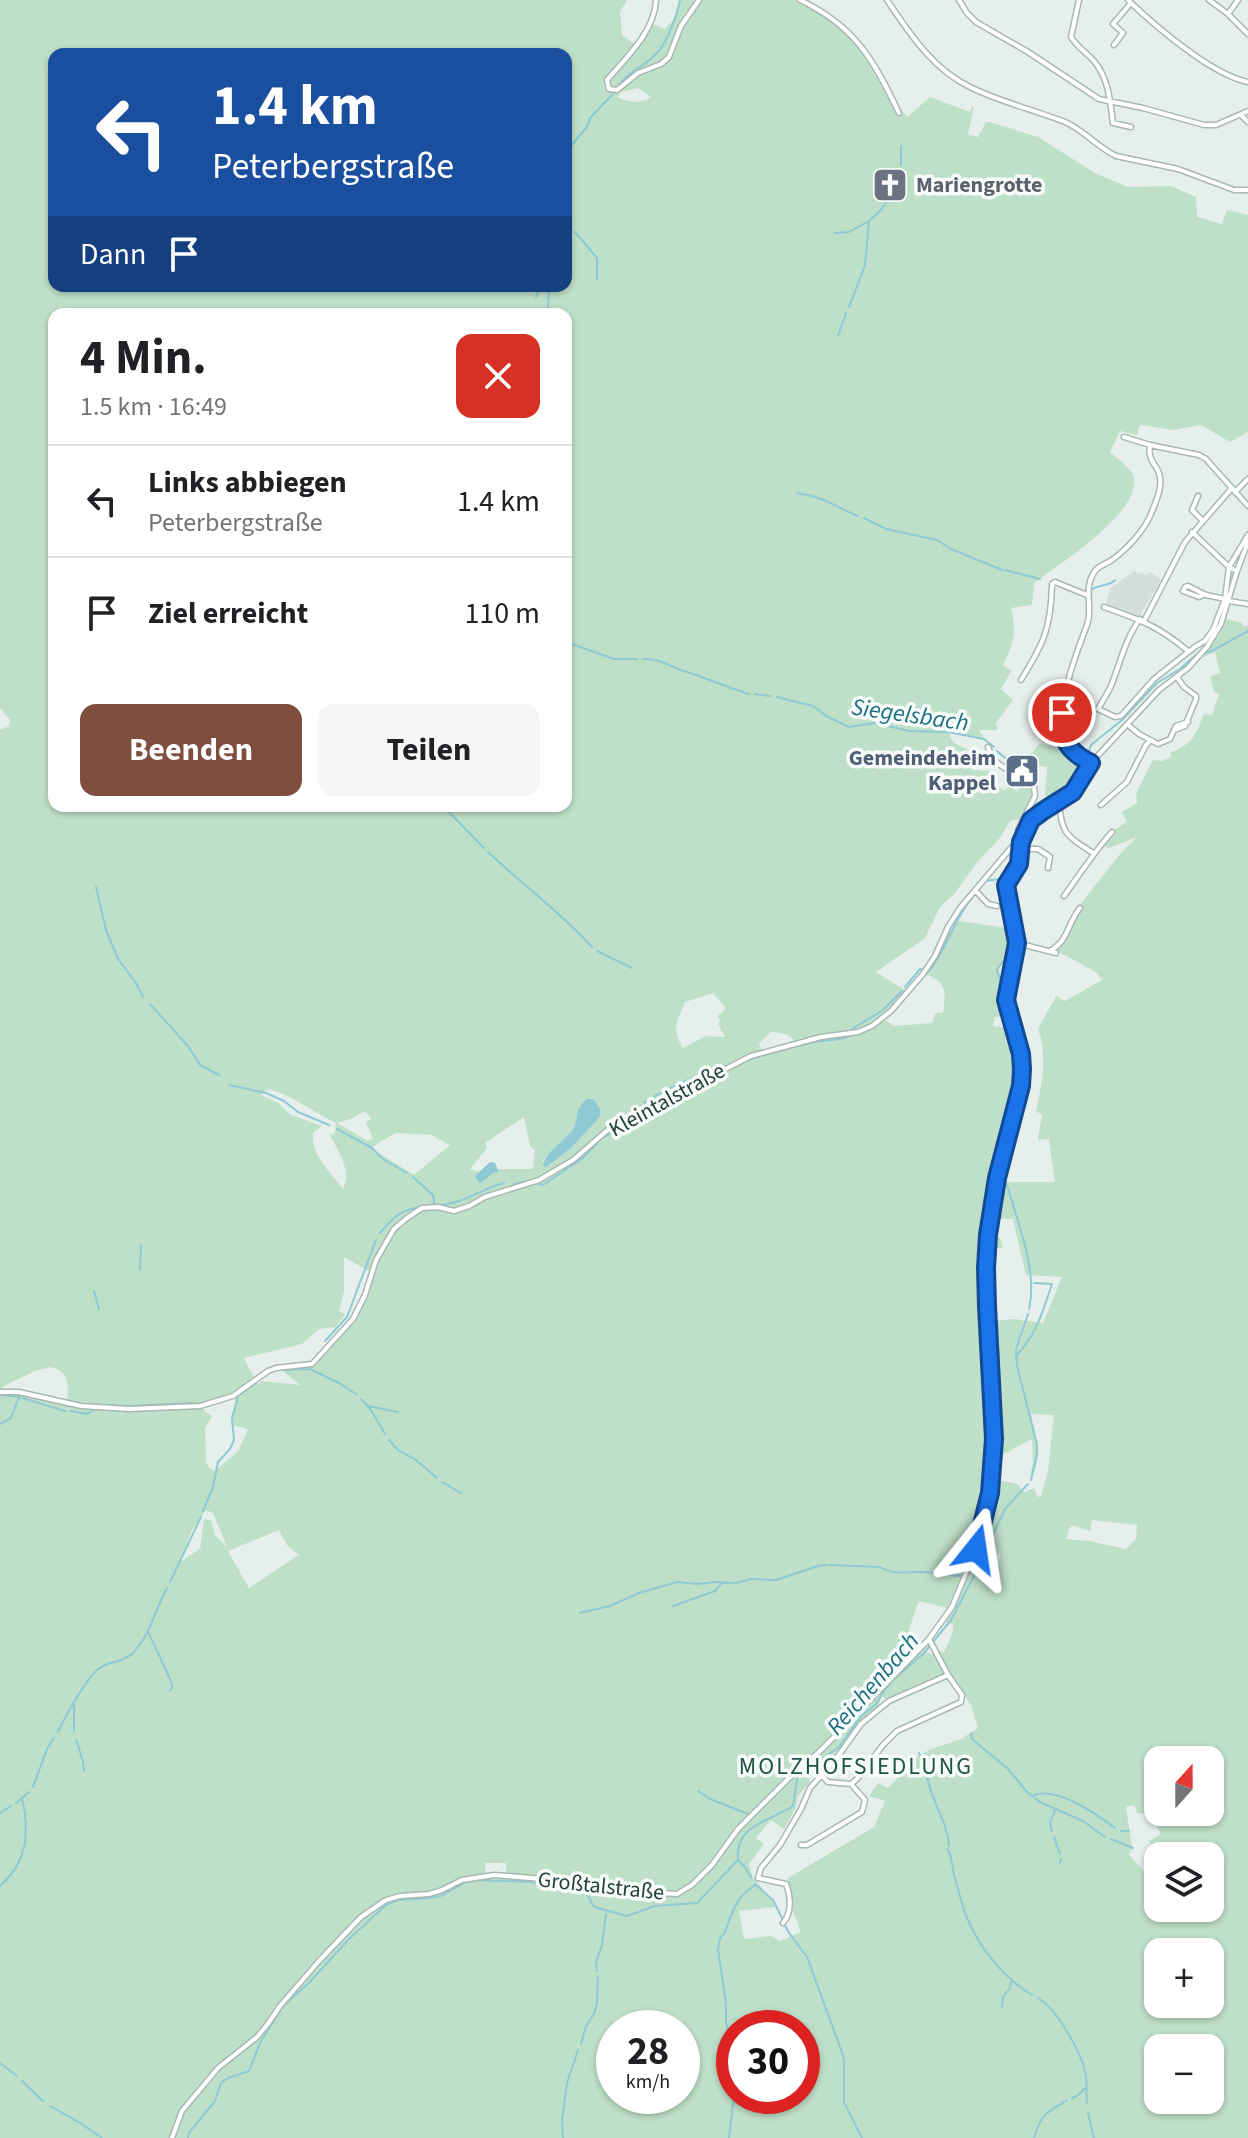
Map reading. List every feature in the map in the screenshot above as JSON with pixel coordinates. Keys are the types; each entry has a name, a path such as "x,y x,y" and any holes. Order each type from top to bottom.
{"street":[{"path":"656,0 653,17 645,33 607,80 609,89 617,90 638,73 661,64 669,57 681,26 699,0"},
{"path":"800,0 828,14 854,36 881,73 899,113"},
{"path":"887,0 926,54 963,83 1074,126 1116,156 1178,169 1234,190 1248,190"},
{"path":"959,0 967,13 988,30 1028,52 1089,94 1204,125 1216,125 1248,111"},
{"path":"1079,0 1071,37 1103,74 1110,92 1113,123 1131,127"},
{"path":"1209,0 1248,34"},
{"path":"1228,14 1238,0"},
{"path":"1114,45 1123,33 1113,24 1129,1 1171,38 1220,71 1248,82"},
{"path":"1242,116 1248,122"},
{"path":"1124,437 1199,455 1248,506"},
{"path":"1088,761 1063,739 1060,721 1068,678 1090,611 1088,586 1095,570 1121,552 1149,518 1160,482 1160,475 1148,455 1150,445"},
{"path":"1248,479 1192,532 1130,636 1111,686 1098,709 1115,717 1121,716 1154,679 1205,641 1227,600 1229,567 1248,535"},
{"path":"1198,496 1192,510 1203,520"},
{"path":"1192,532 1237,571"},
{"name":"Großtalstraße","path":"172,2138 190,2099 218,2068 257,2037 319,1961 361,1917 379,1904 400,1896 429,1894 462,1880 494,1875 643,1887 659,1893 677,1894 692,1885 712,1865 738,1829 834,1737 843,1722 931,1642 967,1574 990,1493 994,1439 986,1268 997,1178 1021,1086 1021,1054 1006,1000 1017,943 1006,890 1008,879 1019,864 1021,833 1035,816 1073,792 1088,761 1159,690 1200,656 1221,624 1248,542"},
{"path":"1021,680 1039,652 1047,632 1052,612 1052,584 1055,582 1087,595"},
{"path":"1204,594 1248,604"},
{"path":"1104,607 1142,620 1166,633 1188,651"},
{"path":"1127,724 1158,744 1170,739 1174,730 1185,726 1196,696 1177,677"},
{"path":"1101,805 1127,782 1150,741"},
{"path":"988,747 992,758 1036,790 1018,830 1021,833"},
{"path":"1059,801 1060,822 1065,832 1093,853"},
{"path":"1064,896 1091,861 1093,853 1112,832"},
{"name":"Kleintalstraße","path":"0,1392 19,1392 81,1406 129,1409 200,1406 233,1396 276,1368 312,1364 353,1319 365,1295 376,1260 394,1229 422,1208 438,1207 454,1211 485,1197 539,1180 573,1160 610,1128 738,1061 872,1026 925,971 954,917 1010,849 1021,842"},
{"path":"1021,849 1038,849 1050,857 1048,868"},
{"path":"975,890 988,904 997,906"},
{"path":"1017,943 1053,952 1062,943 1080,908"},
{"path":"851,1784 897,1731 961,1702 962,1695 931,1642"},
{"path":"783,1923 788,1918 790,1908 786,1884 758,1878 759,1872 780,1845 810,1788 870,1715 889,1701 948,1675"},
{"path":"801,1845 807,1845 862,1812 865,1800 851,1784 828,1782 820,1774"}],"shaded area":[{"path":"1134,571 1146,576 1150,572 1161,580 1139,617 1105,605 1111,588"}],"green space":[{"path":"0,0 627,0 620,12 622,35 639,47 652,24 665,29 677,16 680,0 692,0 698,4 701,0 796,0 825,14 856,41 907,117 930,97 970,112 972,106 968,134 978,137 986,122 990,122 1038,137 1095,173 1128,187 1171,186 1196,197 1197,217 1222,224 1227,210 1248,215 1248,432 1230,442 1201,425 1174,430 1140,425 1137,435 1120,431 1110,452 1133,475 1133,489 1126,504 1097,535 1034,583 1032,605 1011,608 1013,637 1003,665 1011,671 1001,689 1013,700 996,723 997,730 979,730 985,740 950,733 954,743 970,751 964,761 972,770 990,771 991,780 1004,791 1009,787 1017,791 1024,783 1034,787 1035,794 1021,819 1010,821 1000,838 940,907 925,938 876,972 906,991 890,1010 852,1035 868,1031 885,1020 894,1026 932,1023 935,1013 943,1013 944,993 938,981 925,974 955,917 959,921 1007,928 1003,901 1006,900 1014,938 1012,957 1009,956 1008,962 1000,965 998,970 1005,985 1006,1016 995,1017 993,1026 1011,1028 1021,1062 1019,1086 995,1177 999,1178 1000,1175 1009,1182 1055,1182 1049,1139 1038,1140 1042,1115 1036,1111 1043,1060 1038,1029 1056,996 1065,1001 1102,980 1096,972 1057,951 1066,940 1078,907 1137,837 1109,848 1103,845 1113,831 1127,822 1122,812 1137,803 1136,794 1153,760 1162,761 1171,757 1170,753 1192,738 1204,714 1212,715 1219,694 1214,692 1210,676 1220,673 1215,652 1201,658 1226,619 1242,623 1244,627 1248,625 1248,2138 0,2138 0,730 9,726 10,720 0,708","holes":["638,88 651,97 638,102 630,101 617,97 621,92","713,993 726,1008 717,1017 725,1037 706,1036 683,1048 676,1030 685,1002","771,1032 786,1034 796,1045 763,1054 759,1044","268,1089 277,1092 336,1123 335,1133 330,1135 345,1168 343,1189 315,1149 313,1133 322,1126 291,1115 278,1103 261,1095","587,1099 593,1099 599,1107 599,1118 548,1167 543,1162 545,1158 570,1133 580,1106","365,1111 371,1119 366,1122 373,1139 368,1141 337,1123","524,1117 530,1146 535,1150 533,1169 499,1169 485,1173 470,1169 487,1148 485,1143","396,1133 431,1135 450,1145 414,1175 372,1149","993,1219 1013,1219 1026,1275 1062,1277 1043,1323 1014,1319 991,1321 992,1248 1003,1248 1000,1237 992,1237","344,1257 372,1273 351,1325 316,1365 280,1369 300,1385 262,1381 258,1385 244,1358 302,1344 319,1329 336,1327 345,1314 339,1311 344,1292","51,1367 64,1375 67,1401 2,1387","235,1398 231,1425 248,1429 239,1450 215,1471 206,1462 205,1428 212,1416 204,1408","1031,1414 1054,1415 1048,1471 1041,1496 1037,1497 1034,1488 1025,1492 1017,1484 994,1479 982,1540 995,1546 994,1552 1001,1555 997,1567 989,1576 974,1563 946,1623 953,1624 953,1632 944,1652 932,1654 924,1648 921,1653 915,1650 906,1638 919,1601 947,1608 963,1572 981,1518 991,1461 1032,1439 1032,1477 1037,1446","206,1510 213,1513 227,1547 215,1535 211,1520 204,1519 200,1549 180,1562 191,1532","1092,1520 1137,1525 1136,1539 1126,1549 1066,1539 1071,1525 1090,1531","279,1530 287,1545 299,1555 249,1588 228,1551","949,1672 971,1705 978,1728 961,1739 916,1758 888,1788 878,1783 869,1796 885,1801 874,1827 788,1878 792,1908 801,1932 780,1941 771,1936 744,1939 739,1911 776,1905 753,1878 749,1864 764,1844 756,1838 771,1820 784,1829 796,1807 798,1796 811,1781 807,1777 823,1760 832,1758 860,1722 877,1708 882,1697 888,1699","1144,1746 1224,1746 1224,1826 1157,1826 1161,1834 1149,1841 1224,1842 1224,1922 1144,1922 1144,1871 1129,1855 1132,1848 1126,1807 1134,1805 1137,1813 1144,1814","485,1863 506,1863 506,1878 486,1878"]},
{"path":"1040,743 1072,752 1084,762 1072,786 1060,796 1045,797 1047,767 1037,766 1027,758"}],"water":[{"path":"587,1099 593,1099 598,1106 599,1118 571,1148 547,1167 543,1166 550,1152 574,1128 580,1107"},
{"path":"490,1162 495,1163 499,1172 478,1182 475,1176"}],"waterway":[{"path":"619,85 662,47 680,0"},
{"path":"572,145 587,127 590,118 612,95"},
{"path":"901,146 901,165"},
{"path":"898,180 901,170"},
{"path":"849,307 865,265 869,221 895,190"},
{"path":"835,233 849,232 867,222"},
{"path":"575,232 597,258 597,280"},
{"path":"536,297 537,292"},
{"path":"548,308 549,292"},
{"path":"838,336 846,313"},
{"path":"797,493 822,499 858,516"},
{"path":"864,518 886,529 937,540 1002,570"},
{"path":"1005,570 1040,579"},
{"path":"1090,592 1115,580"},
{"name":"Reichenbach","path":"1087,758 1091,745 1122,720 1157,683 1197,654 1210,652 1248,631"},
{"name":"Siegelsbach","path":"572,644 614,659 637,659"},
{"name":"Siegelsbach","path":"643,659 662,662 749,694"},
{"name":"Siegelsbach","path":"755,694 770,696"},
{"name":"Siegelsbach","path":"777,697 813,706 849,727 875,723 909,731 948,732 984,739 994,747"},
{"name":"Siegelsbach","path":"997,751 1010,760 1025,761"},
{"name":"Reichenbach","path":"1022,825 1037,805 1060,798 1073,787 1085,763"},
{"path":"449,812 484,848"},
{"name":"Reichenbach","path":"1010,845 1018,835"},
{"path":"488,852 592,947"},
{"name":"Reichenbach","path":"1002,875 1012,943 997,971 1004,989 999,1010 1008,1025"},
{"path":"986,881 999,879"},
{"path":"96,887 106,930 118,959 143,997"},
{"path":"905,987 920,969 928,972 935,963 972,898"},
{"path":"597,951 632,968"},
{"path":"812,1042 853,1035 852,1029 883,1010 902,991"},
{"path":"150,1004 188,1046 200,1065 219,1075"},
{"name":"Reichenbach","path":"997,1171 1017,1082 1018,1065 1010,1028"},
{"path":"750,1059 767,1054"},
{"path":"646,1105 644,1102 666,1090 705,1075"},
{"path":"229,1085 266,1093 298,1112 329,1125"},
{"path":"601,1138 646,1117 648,1110"},
{"path":"337,1129 372,1148 383,1159 407,1173"},
{"path":"535,1183 543,1185 583,1158 597,1143"},
{"path":"413,1177 433,1195 435,1206"},
{"name":"Reichenbach","path":"1000,1177 1008,1188 1026,1248 1031,1280 1029,1309"},
{"path":"514,1184 533,1180"},
{"path":"439,1205 456,1202 504,1183"},
{"path":"380,1233 398,1215 421,1207"},
{"path":"325,1341 347,1317 376,1240"},
{"path":"140,1270 141,1245"},
{"name":"Reichenbach","path":"1017,1355 1035,1330 1052,1284 1034,1283"},
{"path":"94,1291 99,1309"},
{"name":"Reichenbach","path":"1028,1314 1016,1349 1017,1366 1037,1445 1031,1480"},
{"path":"277,1370 310,1368"},
{"path":"310,1369 356,1394"},
{"path":"203,1511 213,1487 218,1462 234,1440 232,1417 237,1397 258,1381"},
{"path":"0,1395 19,1397 65,1411"},
{"path":"0,1424 11,1418 19,1397"},
{"path":"361,1399 385,1434"},
{"path":"100,1405 193,1403"},
{"path":"368,1406 398,1412"},
{"path":"70,1411 87,1414 95,1409"},
{"path":"389,1440 437,1478"},
{"path":"442,1482 461,1493"},
{"name":"Reichenbach","path":"188,2138 215,2101 221,2083 249,2071 260,2043 283,2006 386,1905 398,1900 441,1896 476,1880 533,1882 582,1892 588,1895 593,1906 627,1916 655,1906 697,1903 738,1860 738,1848 748,1831 793,1806 797,1778 839,1747 861,1716 876,1704 892,1681 923,1654 951,1620 1005,1509 1028,1484"},
{"path":"170,1582 201,1517"},
{"path":"580,1613 610,1606 639,1593 677,1582 697,1584 776,1580 826,1565"},
{"path":"829,1565 962,1576"},
{"path":"673,1606 715,1591 722,1583"},
{"path":"58,1732 93,1674 102,1666 128,1657 138,1647 167,1588"},
{"path":"148,1632 171,1682 170,1691"},
{"path":"74,1705 74,1732"},
{"path":"971,1733 972,1739 1008,1769 1027,1792 1040,1802 1083,1821 1105,1837"},
{"path":"33,1787 54,1738"},
{"path":"76,1740 84,1771"},
{"path":"919,1753 949,1846"},
{"path":"698,1791 748,1814"},
{"path":"16,1803 29,1792"},
{"path":"1034,1795 1066,1798 1115,1828"},
{"path":"0,1886 16,1867 24,1846 26,1824 22,1799"},
{"path":"0,1813 11,1806"},
{"path":"1052,1831 1050,1823 1055,1810"},
{"path":"1121,1831 1129,1831"},
{"path":"1054,1837 1060,1854"},
{"path":"1111,1839 1133,1848"},
{"path":"947,1849 964,1910 979,1942 1003,1972 1032,1995"},
{"path":"1060,1863 1061,1859"},
{"path":"738,1860 751,1878"},
{"path":"755,1884 773,1900 783,1920"},
{"path":"726,2010 718,1949 720,1938 735,1906 755,1885"},
{"path":"597,1971 606,1914"},
{"path":"785,1925 807,1957 839,2044 844,2059 844,2102 862,2138"},
{"path":"581,2044 597,2003 598,1976"},
{"path":"1002,2008 1003,1997 1012,1979"},
{"path":"1038,1998 1061,2022 1080,2056 1086,2076 1087,2103"},
{"path":"563,2138 567,2083 578,2050"},
{"path":"0,2063 17,2076"},
{"path":"22,2081 43,2101"},
{"path":"1072,2098 1084,2089"},
{"path":"1034,2138 1043,2118 1067,2100"},
{"path":"50,2106 102,2138"},
{"path":"1088,2113 1094,2138"},
{"path":"729,2138 732,2114"}],"place":[{"name":"Mariengrotte","path":"890,185"},
{"name":"Gemeindeheim Kappel","path":"1022,771"}],"district":[{"name":"MOLZHOFSIEDLUNG","path":"856,1766"}],"route":[{"path":"976,1549 990,1493 994,1439 987,1306 988,1235 991,1207 1021,1086 1022,1069 1019,1046 1006,1006 1006,991 1017,943 1006,885 1019,864 1021,842 1031,820 1073,792 1091,763 1080,757 1063,739 1060,728 1062,713"}]}
